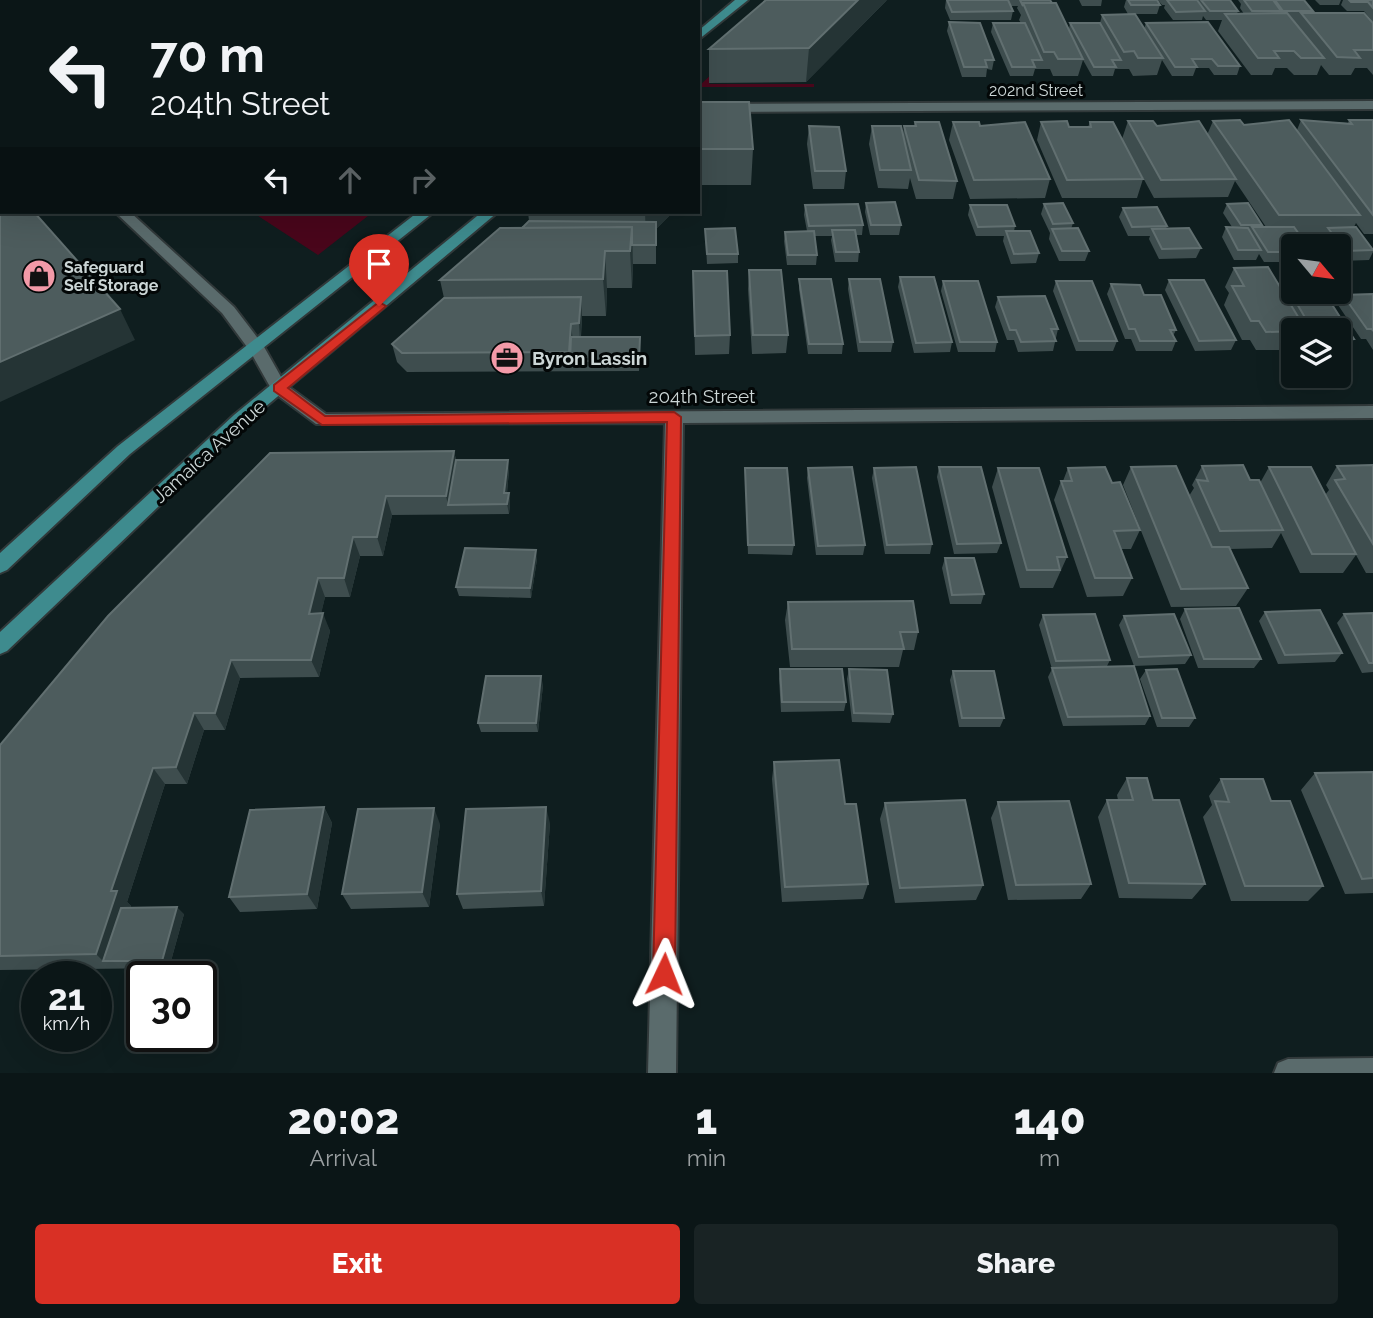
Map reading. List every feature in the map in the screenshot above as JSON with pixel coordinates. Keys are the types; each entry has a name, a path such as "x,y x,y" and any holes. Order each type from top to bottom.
{"main road":[{"path":"700,35 742,0"},
{"path":"0,565 124,450 257,349 426,214"},
{"name":"Jamaica Avenue","path":"0,645 240,419 489,214"}],"street":[{"name":"202nd Street","path":"700,108 1373,105"},
{"name":"204th Street","path":"124,214 228,310 257,349 279,388 322,421 1373,412"},
{"path":"662,1073 674,417"},
{"path":"1288,1073 1373,1072"}],"shaded area":[{"path":"774,15 782,17 709,84 814,84 814,87 700,87"},
{"path":"255,214 370,214 318,255"}],"building":[{"path":"766,0 858,0 809,48 709,49"},
{"path":"947,0 1008,0 1013,11 952,12"},
{"path":"1020,0 1050,0 1052,3 1023,3 1023,6"},
{"path":"1128,0 1157,0 1160,5 1131,5"},
{"path":"1167,0 1197,0 1205,11 1176,12"},
{"path":"1201,0 1230,0 1238,11 1210,11"},
{"path":"1244,0 1273,0 1281,11 1252,11"},
{"path":"1275,0 1304,0 1313,11 1283,11"},
{"path":"1349,0 1373,0 1373,8 1368,2"},
{"path":"1023,3 1056,3 1083,59 1058,59 1054,52 1044,52"},
{"path":"1287,13 1324,58 1301,58 1294,51 1274,51 1279,58 1258,58 1225,14"},
{"path":"1301,13 1364,13 1373,23 1373,50 1354,50 1360,58 1337,57"},
{"path":"1135,14 1163,58 1138,58 1134,51 1124,52 1102,15"},
{"path":"949,22 980,23 994,60 985,60 987,67 964,67"},
{"path":"1208,22 1240,66 1218,66 1212,59 1192,59 1197,67 1175,67 1146,23"},
{"path":"993,23 1025,23 1042,60 1032,60 1035,67 1012,67"},
{"path":"1070,23 1100,23 1121,60 1112,60 1116,67 1094,67"},
{"path":"700,102 749,102 753,149 700,149"},
{"path":"1240,120 1244,125 1289,120 1360,215 1279,215 1213,121"},
{"path":"1301,120 1352,124 1349,120 1373,120 1373,215"},
{"path":"1067,121 1069,127 1091,127 1090,122 1113,122 1143,179 1067,180 1041,122"},
{"path":"1128,121 1153,121 1157,126 1199,121 1236,179 1161,180"},
{"path":"915,122 939,122 957,181 919,180 904,126 916,126"},
{"path":"953,122 979,122 980,126 1025,122 1050,179 974,180"},
{"path":"809,126 839,127 846,171 815,171"},
{"path":"872,126 901,126 911,170 880,170"},
{"path":"895,202 901,225 871,225 866,203"},
{"path":"1063,203 1073,223 1053,224 1044,204"},
{"path":"1248,203 1262,225 1241,225 1227,204"},
{"path":"858,204 863,225 809,226 805,205"},
{"path":"970,205 1007,205 1015,226 978,227"},
{"path":"1157,207 1167,226 1132,227 1123,208"},
{"name":"Safeguard Self Storage","path":"0,214 36,214 120,309 0,362"},
{"path":"529,221 656,222 656,245 632,245 632,227 522,228"},
{"path":"632,227 630,251 605,251 603,279 440,280 500,228"},
{"path":"1226,227 1248,228 1261,250 1238,250"},
{"path":"1252,227 1294,227 1299,234 1281,234 1281,252 1268,252"},
{"path":"1356,227 1373,250 1351,251 1351,234 1332,234 1328,228"},
{"path":"735,228 738,254 707,254 705,229"},
{"path":"1078,228 1089,251 1062,251 1052,229"},
{"path":"1189,228 1201,248 1162,249 1152,229"},
{"path":"832,230 855,230 859,252 836,252"},
{"path":"814,231 817,255 788,255 785,232"},
{"path":"1006,231 1030,231 1039,253 1014,254"},
{"path":"1268,267 1281,289 1281,304 1290,304 1299,318 1281,318 1281,332 1266,332 1259,321 1251,321 1232,286 1244,286 1234,268"},
{"path":"749,270 781,270 788,335 753,335"},
{"path":"693,271 727,271 730,335 695,336"},
{"path":"900,277 934,277 952,342 916,343"},
{"path":"799,279 831,279 843,344 809,344"},
{"path":"849,279 880,279 893,342 860,342"},
{"path":"1169,280 1204,280 1236,340 1199,341"},
{"path":"943,281 978,281 997,342 960,342"},
{"path":"1056,281 1092,281 1117,341 1079,341"},
{"path":"1111,284 1140,285 1144,295 1161,295 1176,330 1170,330 1176,341 1140,341 1135,329 1129,329"},
{"path":"1373,294 1373,331 1367,329 1349,304 1351,295"},
{"path":"1045,296 1058,329 1051,329 1056,341 1021,342 1016,330 1010,330 998,297"},
{"path":"581,297 579,323 571,324 569,352 402,353 392,344 444,298"},
{"path":"1297,304 1332,304 1341,318 1305,318"},
{"path":"571,337 640,337 639,361 570,361"},
{"path":"454,451 446,496 386,496 377,537 353,537 344,578 318,578 309,614 323,613 311,660 231,660 215,713 194,713 176,767 153,768 111,891 117,891 96,954 0,956 0,745 108,616 270,453"},
{"path":"456,460 508,460 504,493 509,493 507,504 448,505"},
{"path":"1243,465 1250,480 1259,480 1283,530 1220,531 1197,480 1208,481 1202,466"},
{"path":"1373,465 1373,544 1335,480 1345,479 1337,466"},
{"path":"1176,466 1212,547 1229,547 1248,588 1181,589 1131,467"},
{"path":"852,467 865,545 818,546 808,468"},
{"path":"916,467 932,544 887,545 874,468"},
{"path":"939,467 981,467 1001,543 957,544"},
{"path":"1105,467 1112,483 1120,482 1140,530 1114,531 1132,578 1095,578 1061,481 1072,481 1068,468"},
{"path":"1269,467 1311,467 1356,554 1312,554"},
{"path":"745,468 787,468 794,545 748,545"},
{"path":"998,468 1039,468 1067,557 1057,557 1060,570 1027,570"},
{"path":"465,548 536,550 530,588 456,587"},
{"path":"945,558 974,558 984,594 952,595"},
{"path":"913,601 918,632 900,632 904,649 792,649 788,602"},
{"path":"1239,608 1261,659 1204,659 1185,609"},
{"path":"1320,610 1342,653 1285,655 1265,612"},
{"path":"1373,613 1373,663 1369,663 1344,614"},
{"path":"1095,614 1110,660 1056,661 1043,615"},
{"path":"1174,614 1191,655 1139,657 1124,616"},
{"path":"1134,666 1150,716 1068,717 1052,668"},
{"path":"780,669 842,669 846,702 782,702"},
{"path":"849,669 887,670 893,714 854,713"},
{"path":"1177,669 1195,718 1162,718 1146,670"},
{"path":"953,671 994,671 1004,718 962,718"},
{"path":"486,676 541,676 536,723 478,723"},
{"path":"839,760 845,804 856,804 868,884 785,887 774,762"},
{"path":"1373,772 1373,878 1362,879 1315,773"},
{"path":"1127,778 1147,778 1153,800 1179,800 1205,884 1129,883 1107,800 1133,800"},
{"path":"1221,779 1263,779 1271,801 1290,801 1323,886 1245,886 1215,801 1229,802"},
{"path":"965,800 983,885 900,888 885,803"},
{"path":"1069,801 1091,884 1016,885 998,802"},
{"path":"324,807 307,894 229,897 250,810"},
{"path":"546,807 541,891 457,894 466,809"},
{"path":"434,808 422,892 342,894 358,809"},
{"path":"177,907 162,961 103,961 121,908"}],"place":[{"name":"Safeguard Self Storage","path":"39,276"},
{"name":"Byron Lassin","path":"507,358"}],"route":[{"path":"379,306 279,388 322,421 674,417 664,974"}]}
